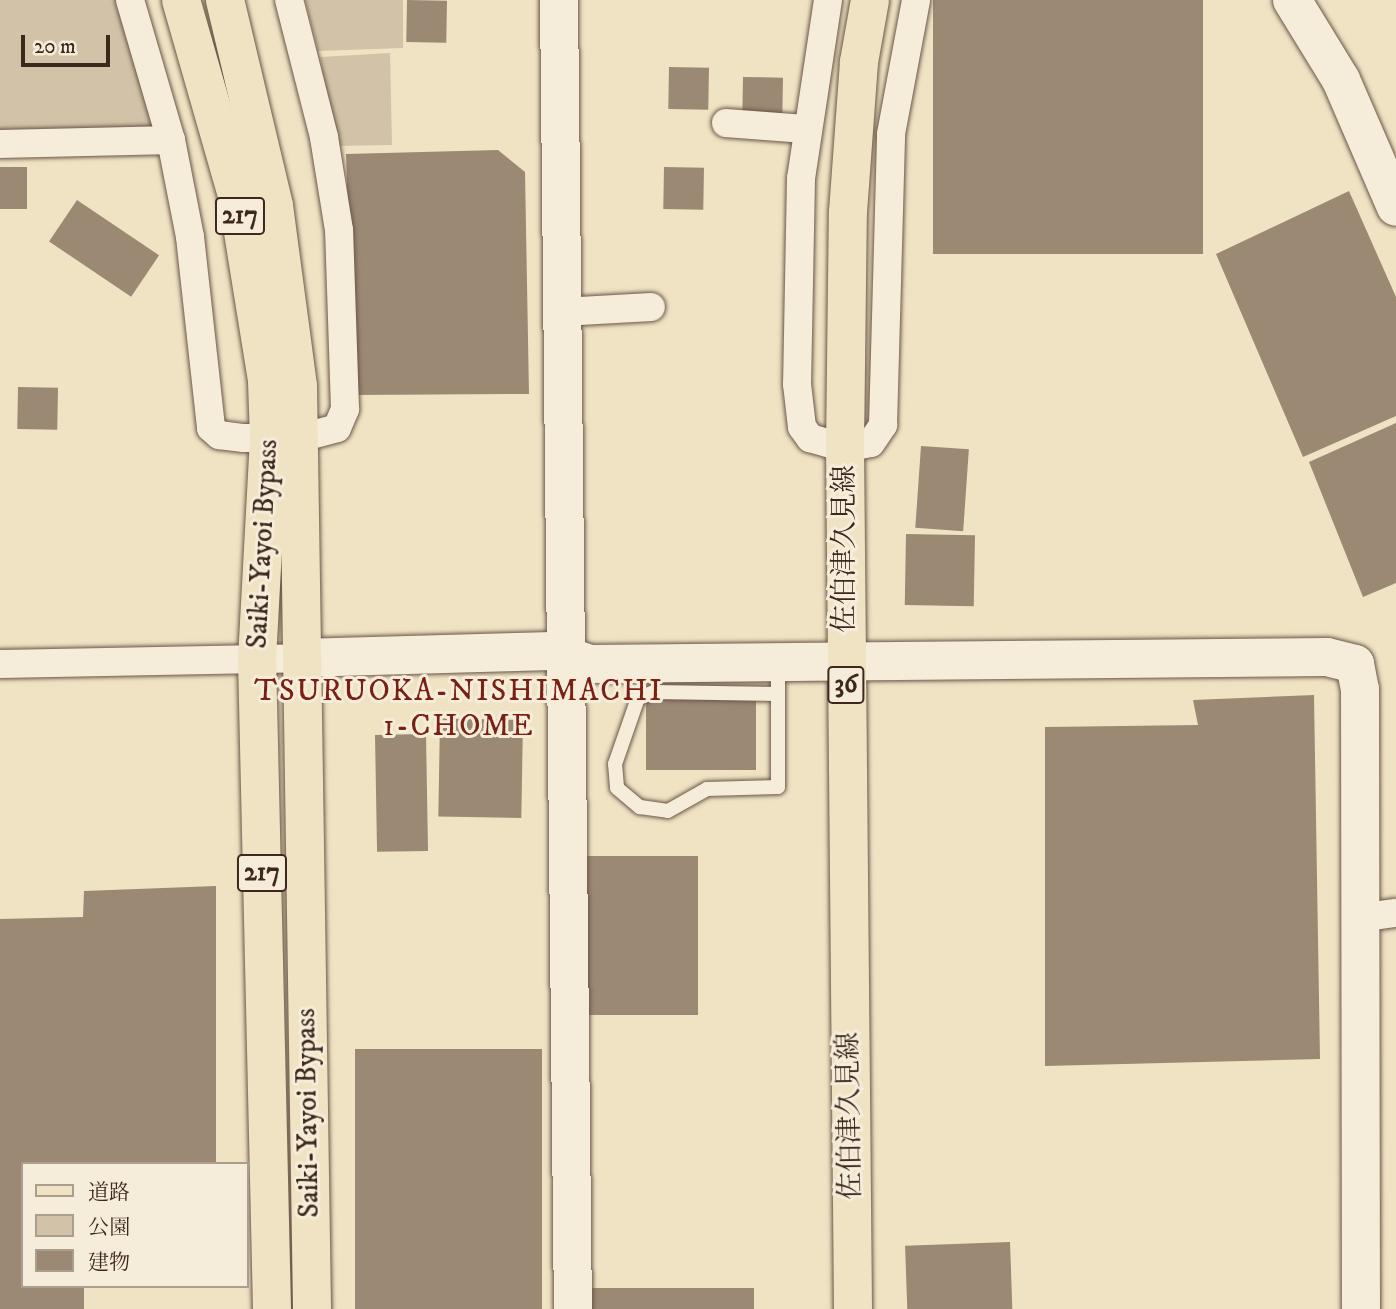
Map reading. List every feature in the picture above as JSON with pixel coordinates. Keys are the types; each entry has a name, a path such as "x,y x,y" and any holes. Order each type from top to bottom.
{"main road":[{"name":"Saiki-Yayoi Bypass","path":"181,0 237,195 264,358 285,438 257,658 272,1309"},
{"name":"Saiki-Yayoi Bypass","path":"225,0 274,206 285,438 300,658 312,1309"},
{"name":"佐伯津久見線","path":"853,1309 845,448 848,212 859,62 870,0"}],"street":[{"path":"130,0 172,140 190,237 211,428 219,435 285,438 337,428 345,409 339,230 324,137 289,0"},
{"path":"559,0 569,659 573,1309"},
{"path":"828,0 805,129 797,384 802,427 810,438 845,448 871,443 883,425 891,134 916,0"},
{"path":"1292,0 1341,80 1396,207"},
{"path":"726,123 805,129"},
{"path":"0,144 172,140"},
{"path":"562,312 651,307"},
{"path":"0,664 552,651 590,664 778,679 846,661 1327,657 1355,664 1360,689 1361,1309"},
{"path":"1359,918 1396,913"}],"lane":[{"path":"778,679 778,787 708,789 668,811 640,807 617,788 615,764 638,698 654,692 778,679"}],"green space":[{"path":"0,0 119,0 161,132 0,136"},
{"path":"305,0 403,0 403,48 318,51"},
{"path":"390,53 392,145 336,146 320,57"}],"building":[{"path":"407,0 447,1 446,43 406,42"},
{"path":"933,0 1203,0 1203,254 933,254"},
{"path":"669,67 709,68 708,110 668,109"},
{"path":"743,77 783,78 782,120 742,119"},
{"path":"498,150 525,172 529,394 354,395 346,154"},
{"path":"0,167 27,167 27,209 0,209"},
{"path":"664,167 704,168 703,210 663,209"},
{"path":"1349,191 1396,297 1396,416 1303,457 1216,254"},
{"path":"77,200 159,255 131,297 49,241"},
{"path":"18,387 58,388 57,430 17,429"},
{"path":"1396,423 1396,583 1363,597 1309,462"},
{"path":"921,446 969,449 963,531 915,528"},
{"path":"906,534 975,535 974,606 905,605"},
{"path":"1314,695 1320,1059 1045,1066 1045,727 1198,725 1193,700"},
{"path":"646,699 756,699 756,770 646,770"},
{"path":"440,719 523,720 521,818 438,817"},
{"path":"426,734 428,851 377,852 375,735"},
{"path":"578,856 698,856 698,1015 578,1015"},
{"path":"216,886 216,1162 21,1162 21,1288 84,1288 84,1309 0,1309 0,919 83,917 84,891"},
{"path":"355,1049 542,1049 542,1309 355,1309"},
{"path":"1010,1242 1012,1309 907,1309 905,1246"},
{"path":"588,1288 754,1288 754,1309 588,1309"}],"district":[{"name":"TSURUOKA-NISHIMACHI 1-CHOME","path":"459,709"}]}
